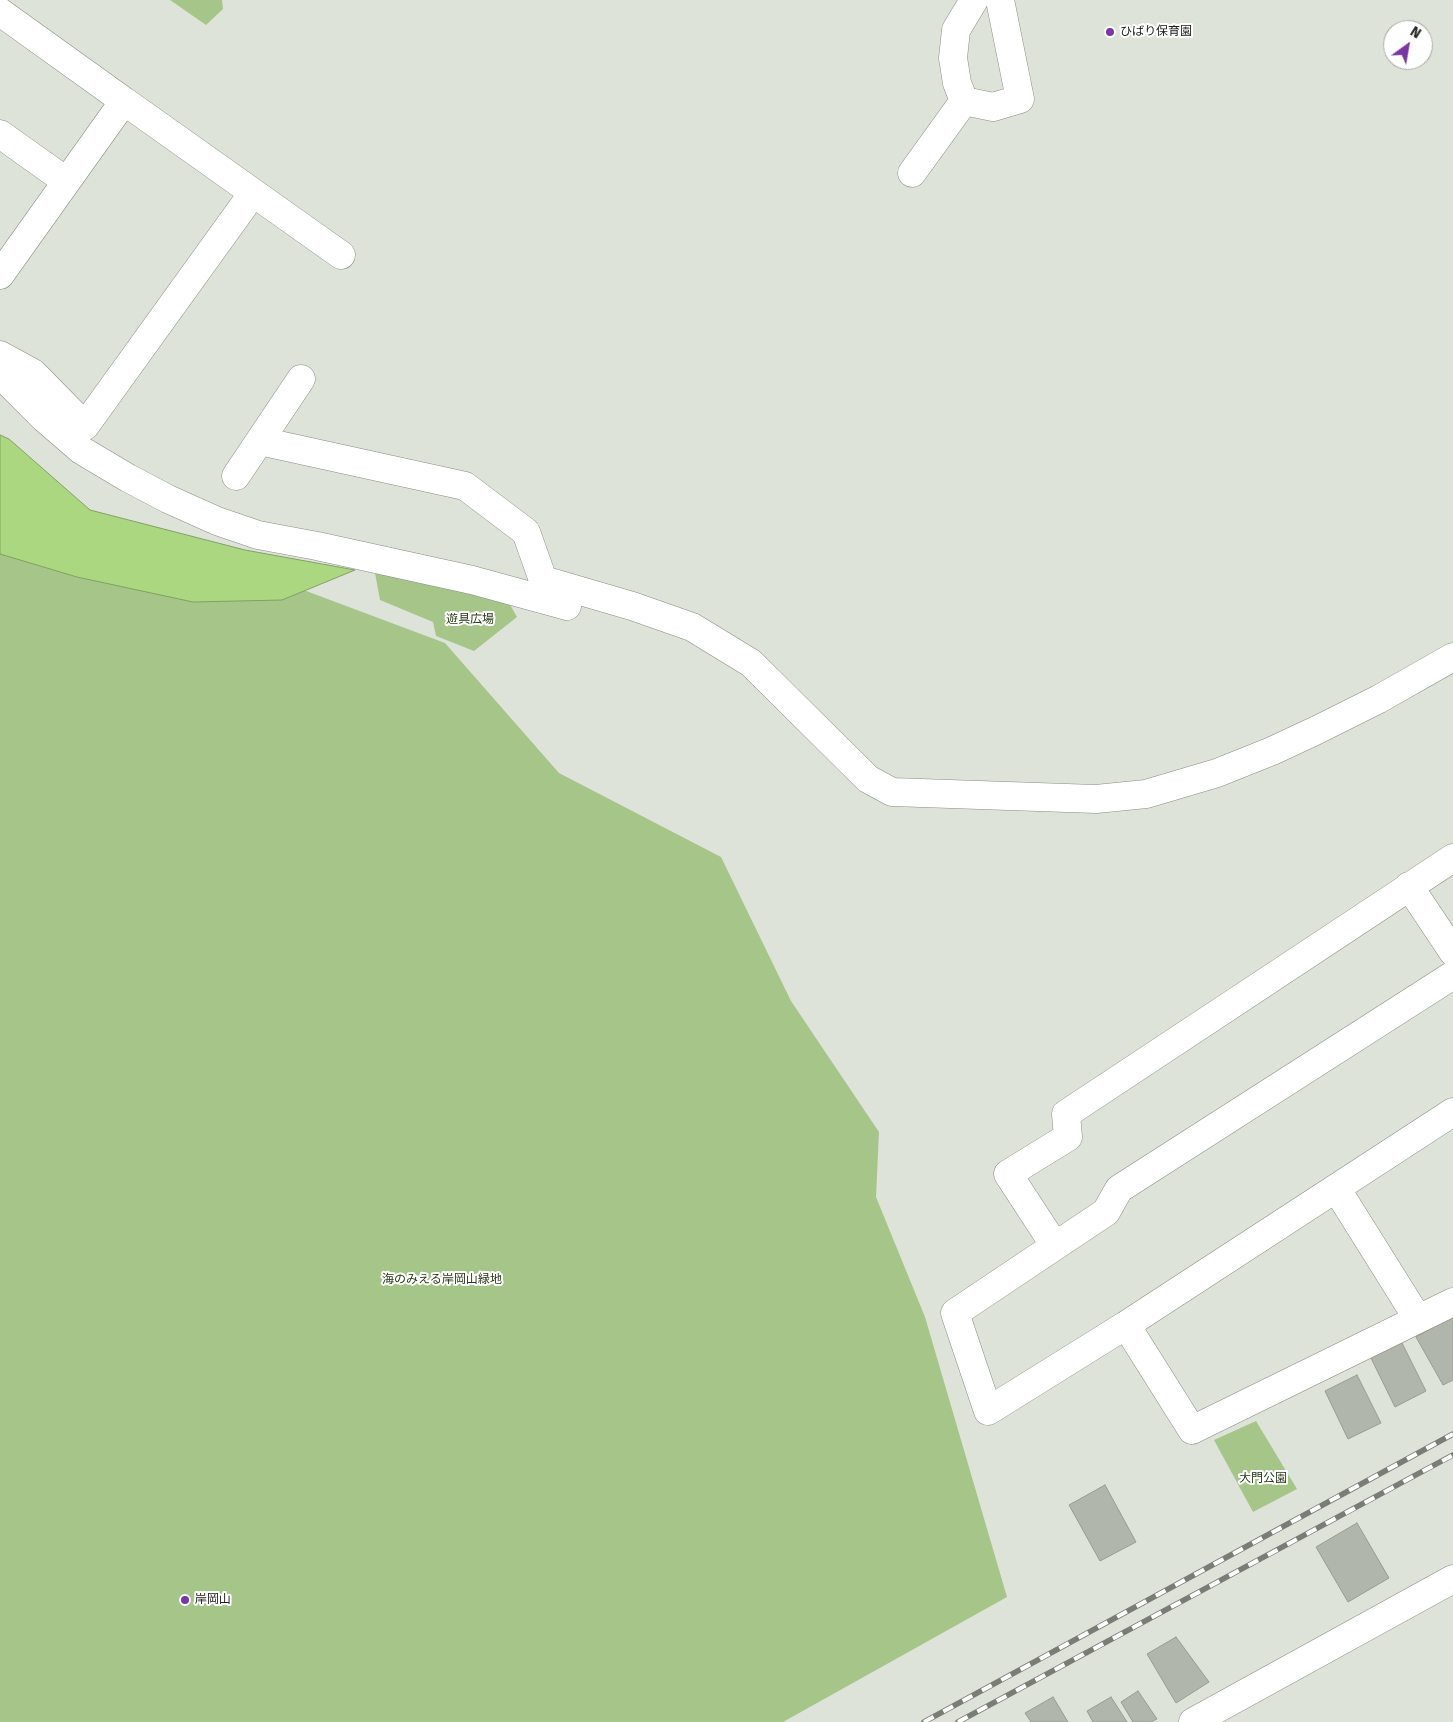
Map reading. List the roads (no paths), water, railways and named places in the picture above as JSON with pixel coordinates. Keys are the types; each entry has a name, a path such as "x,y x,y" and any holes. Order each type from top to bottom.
{"street":[{"path":"964,101 957,83 953,58 956,30 974,0"},
{"path":"964,101 993,107 1020,99 1000,0"},
{"path":"0,12 342,255"},
{"path":"0,275 124,101"},
{"path":"912,173 964,101"},
{"path":"0,134 66,181"},
{"path":"0,355 33,373 85,426 253,193"},
{"path":"0,374 45,419 81,450 136,482 217,521 258,535 472,580 586,612 606,598"},
{"path":"236,476 300,379"},
{"path":"260,441 466,486 526,532 543,580 606,598 692,627 751,663 868,779 892,792 1096,799 1146,794 1217,773 1279,748 1379,699 1453,657"},
{"path":"1056,1246 1008,1174 1068,1137 1066,1114 1453,858"},
{"path":"1409,886 1453,952"},
{"path":"1453,975 1119,1189 1106,1212 955,1313 988,1411 1126,1325 1453,1112"},
{"path":"1336,1188 1418,1319"},
{"path":"1126,1325 1192,1430 1453,1302"},
{"path":"1204,1719 1453,1579"}],"railway":[{"path":"924,1722 1453,1434"},
{"path":"958,1722 1453,1455"}],"place":[{"name":"ひばり保育園","path":"1110,32"},
{"name":"岸岡山","path":"185,1600"}],"park label":[{"name":"遊具広場","path":"470,620"},
{"name":"海のみえる岸岡山緑地","path":"442,1280"},
{"name":"大門公園","path":"1263,1479"}]}
